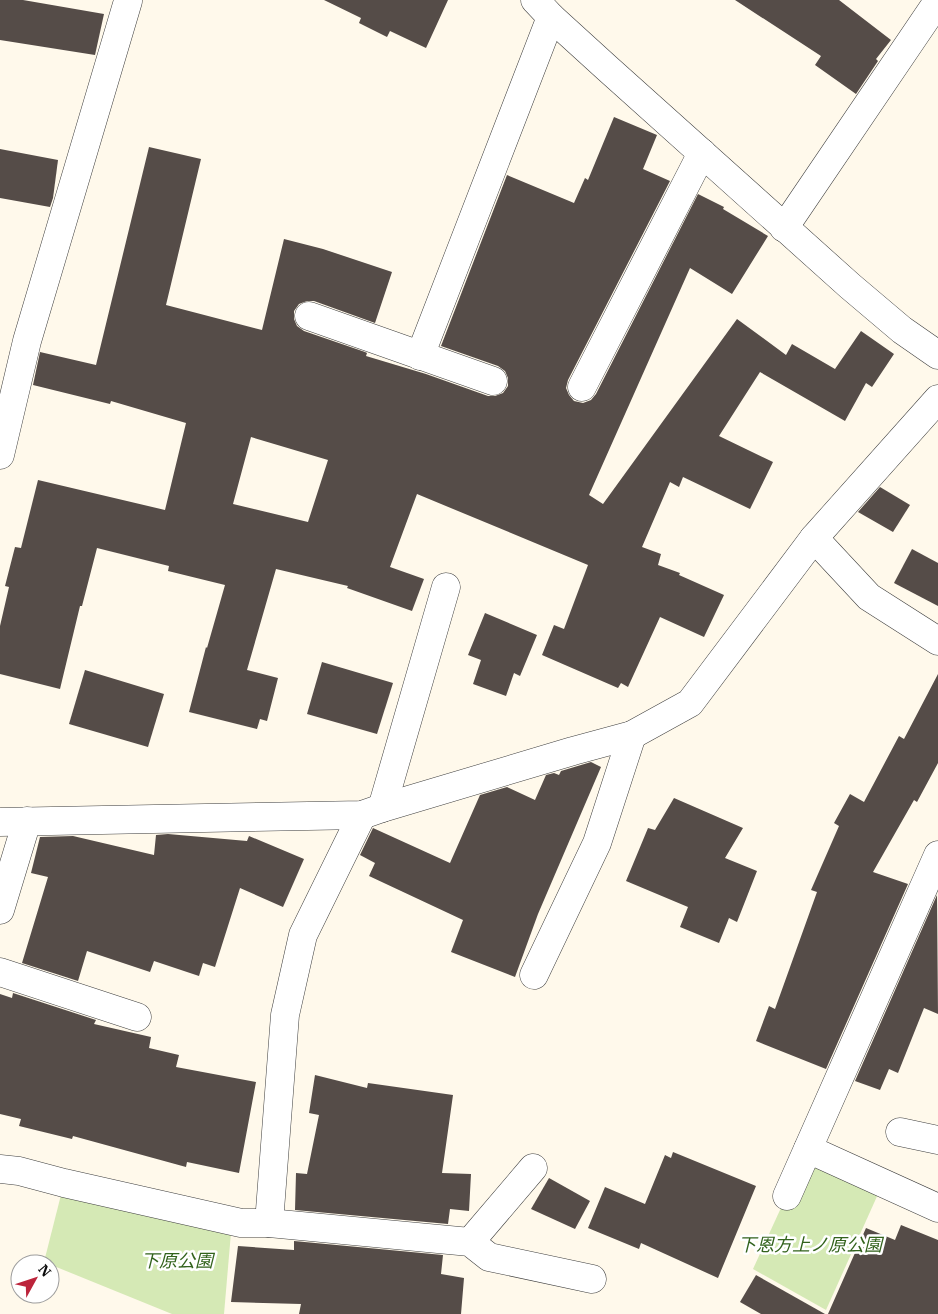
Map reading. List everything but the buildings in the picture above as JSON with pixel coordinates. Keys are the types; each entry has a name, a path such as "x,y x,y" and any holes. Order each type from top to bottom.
{"street":[{"path":"0,455 27,341 128,1"},
{"path":"784,228 938,1"},
{"path":"420,356 543,8 784,228 902,330 938,355"},
{"path":"582,387 702,153"},
{"path":"309,316 493,381"},
{"path":"0,822 372,812 632,735 690,703 814,538 938,399"},
{"path":"814,538 869,597 938,641"},
{"path":"270,1223 285,1015 303,934 372,812 446,587"},
{"path":"534,975 597,843 632,735"},
{"path":"0,910 27,821"},
{"path":"787,1196 938,856"},
{"path":"0,972 137,1017"},
{"path":"900,1132 938,1140"},
{"path":"808,1149 938,1208"},
{"path":"470,1242 533,1168"},
{"path":"0,1169 19,1171 241,1223 270,1223 470,1242 490,1257 592,1279"}],"green space":[{"name":"下恩方上ノ原公園","path":"808,1149 883,1183 826,1310 753,1269"},
{"name":"下原公園","path":"64,1183 232,1221 224,1314 172,1314 60,1268 60,1254 46,1254"}]}
